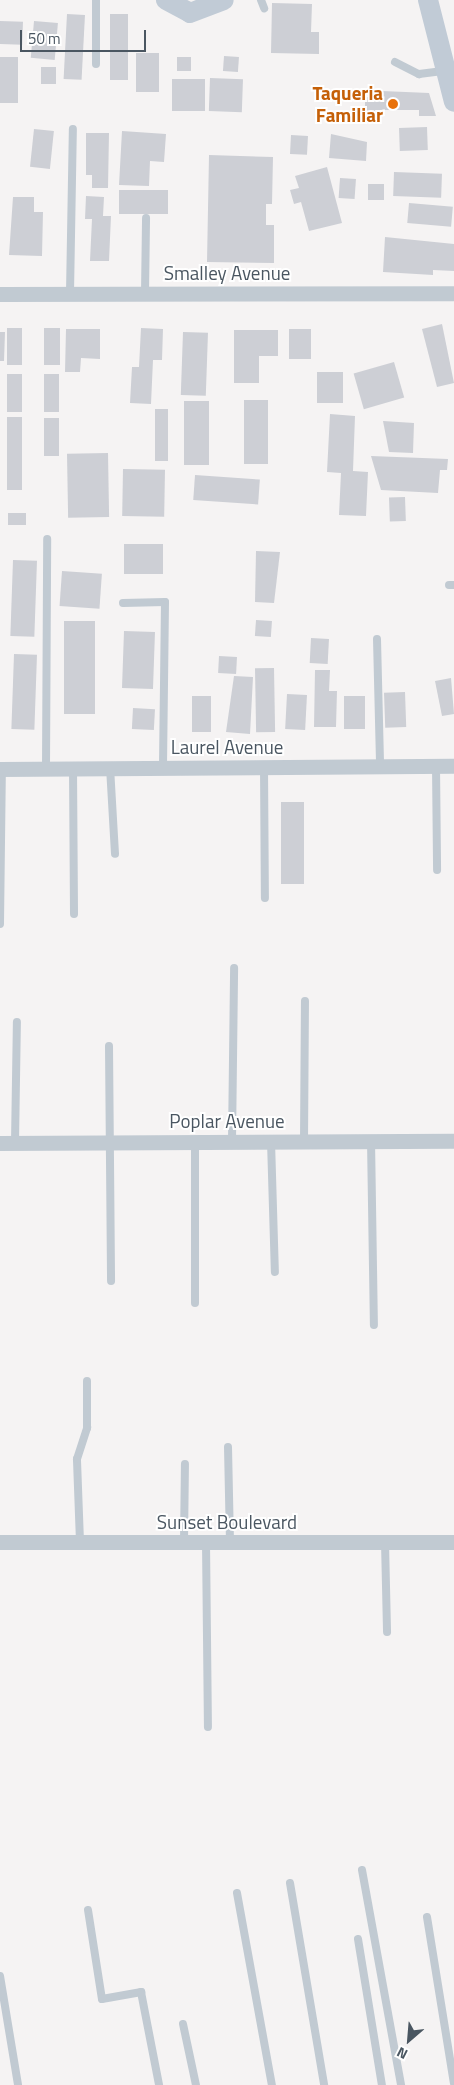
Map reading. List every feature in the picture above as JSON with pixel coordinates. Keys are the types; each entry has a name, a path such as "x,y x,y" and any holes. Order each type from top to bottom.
{"street":[{"path":"166,0 190,13 224,0"},
{"path":"428,0 454,102"},
{"name":"Smalley Avenue","path":"0,294 454,293"},
{"name":"Laurel Avenue","path":"1,769 454,766"},
{"name":"Poplar Avenue","path":"8,1143 454,1141"},
{"name":"Sunset Boulevard","path":"0,1542 454,1542"}],"lane":[{"path":"96,0 96,64"},
{"path":"395,62 419,74 446,70"},
{"path":"70,293 73,129"},
{"path":"145,293 146,218"},
{"path":"46,539 46,768"},
{"path":"123,603 165,602 162,767"},
{"path":"377,639 380,766"},
{"path":"436,766 437,870"},
{"path":"110,767 115,854"},
{"path":"264,767 265,898"},
{"path":"0,924 1,769"},
{"path":"73,769 74,914"},
{"path":"232,1141 234,968"},
{"path":"304,1141 305,1001"},
{"path":"8,1143 17,1022"},
{"path":"109,1046 108,1142 111,1281"},
{"path":"372,1140 374,1324"},
{"path":"195,1141 195,1303"},
{"path":"271,1141 275,1272"},
{"path":"80,1542 77,1459 87,1428 87,1381"},
{"path":"228,1446 230,1542"},
{"path":"184,1542 185,1464"},
{"path":"206,1542 208,1727"},
{"path":"385,1542 387,1632"},
{"path":"362,1870 400,2085"},
{"path":"290,1883 324,2085"},
{"path":"237,1893 272,2085"},
{"path":"88,1910 102,1999 141,1992 159,2085"},
{"path":"427,1917 454,2083"},
{"path":"358,1939 382,2085"},
{"path":"0,1976 18,2085"},
{"path":"184,2024 196,2085"}],"building":[{"path":"272,3 312,4 311,32 319,32 319,54 271,53"},
{"path":"67,14 85,15 82,80 64,79"},
{"path":"110,14 128,14 128,80 110,80"},
{"path":"0,21 23,22 22,45 0,44"},
{"path":"34,21 58,23 55,60 31,58"},
{"path":"136,53 159,53 159,92 136,92"},
{"path":"224,56 239,57 238,72 223,71"},
{"path":"0,57 18,57 18,103 0,103"},
{"path":"177,57 191,57 191,71 177,71"},
{"path":"41,67 56,67 56,84 41,84"},
{"path":"210,78 243,79 242,112 209,111"},
{"path":"172,79 205,79 205,111 172,111"},
{"name":"Taqueria Familiar","path":"382,91 429,93 436,116 419,116 419,110 377,110 377,115 365,115 365,97 381,98"},
{"path":"427,127 428,150 400,151 399,128"},
{"path":"34,129 54,131 50,169 30,167"},
{"path":"122,131 166,134 164,162 150,161 149,186 119,185"},
{"path":"86,133 109,133 108,188 92,188 92,175 86,175"},
{"path":"331,134 367,142 366,161 329,158"},
{"path":"291,135 308,136 307,155 290,154"},
{"path":"209,155 273,157 272,204 266,204 266,225 274,225 274,263 207,262"},
{"path":"327,167 342,223 309,231 301,202 294,204 290,190 299,188 295,176"},
{"path":"394,172 442,174 441,198 393,196"},
{"path":"340,178 356,179 355,199 339,198"},
{"path":"368,184 384,184 384,200 368,200"},
{"path":"119,190 168,190 168,214 119,214"},
{"path":"86,196 104,197 103,216 111,216 109,261 90,261 92,219 85,219"},
{"path":"13,197 34,197 34,212 43,212 42,256 9,255"},
{"path":"409,203 453,207 451,227 407,223"},
{"path":"385,237 454,244 454,271 433,270 433,275 383,272"},
{"path":"442,324 454,383 437,387 422,329"},
{"path":"7,328 22,328 22,365 7,365"},
{"path":"44,328 60,328 60,365 44,365"},
{"path":"141,328 163,329 162,360 153,360 151,404 130,403 132,367 139,367"},
{"path":"66,329 100,329 100,359 81,358 80,372 65,372"},
{"path":"289,329 311,329 311,359 289,359"},
{"path":"234,330 278,330 278,356 259,356 259,383 234,383"},
{"path":"0,332 5,332 4,361 0,361"},
{"path":"183,332 208,333 206,396 181,395"},
{"path":"394,362 404,398 364,409 354,374"},
{"path":"317,372 343,372 343,403 317,403"},
{"path":"7,374 22,374 22,412 7,412"},
{"path":"44,374 59,374 59,412 44,412"},
{"path":"244,400 268,400 268,464 244,464"},
{"path":"184,401 209,401 209,465 184,465"},
{"path":"155,409 168,409 168,461 155,461"},
{"path":"330,414 355,416 353,471 368,472 366,516 339,515 341,473 327,472"},
{"path":"7,417 22,417 22,490 7,490"},
{"path":"44,418 59,418 59,456 44,456"},
{"path":"383,421 414,423 413,453 389,452"},
{"path":"108,453 109,517 68,518 67,454"},
{"path":"371,456 448,459 447,470 440,470 438,493 381,490"},
{"path":"123,469 165,470 164,517 122,516"},
{"path":"195,475 260,480 258,504 193,500"},
{"path":"405,497 406,521 390,522 389,498"},
{"path":"8,513 26,513 26,525 8,525"},
{"path":"124,544 163,544 163,574 124,574"},
{"path":"256,551 280,552 274,603 255,602"},
{"path":"13,560 37,561 34,637 10,636"},
{"path":"62,571 102,574 99,609 60,606"},
{"path":"256,620 272,621 271,637 255,636"},
{"path":"64,621 95,621 95,714 64,714"},
{"path":"124,631 155,632 153,689 122,688"},
{"path":"311,638 329,639 328,664 310,663"},
{"path":"14,654 37,655 34,730 11,729"},
{"path":"219,656 237,657 236,674 218,673"},
{"path":"255,668 274,668 275,732 256,732"},
{"path":"315,670 330,670 329,691 337,691 336,727 314,727"},
{"path":"234,676 253,677 250,734 226,732"},
{"path":"451,678 454,714 442,716 435,681"},
{"path":"405,692 406,727 385,728 384,693"},
{"path":"287,694 307,695 305,730 285,729"},
{"path":"192,696 211,696 211,732 192,732"},
{"path":"344,696 365,696 365,729 344,729"},
{"path":"133,708 155,709 154,730 132,729"},
{"path":"281,802 304,802 304,884 281,884"}],"place":[{"name":"Taqueria Familiar","path":"393,104"}]}
